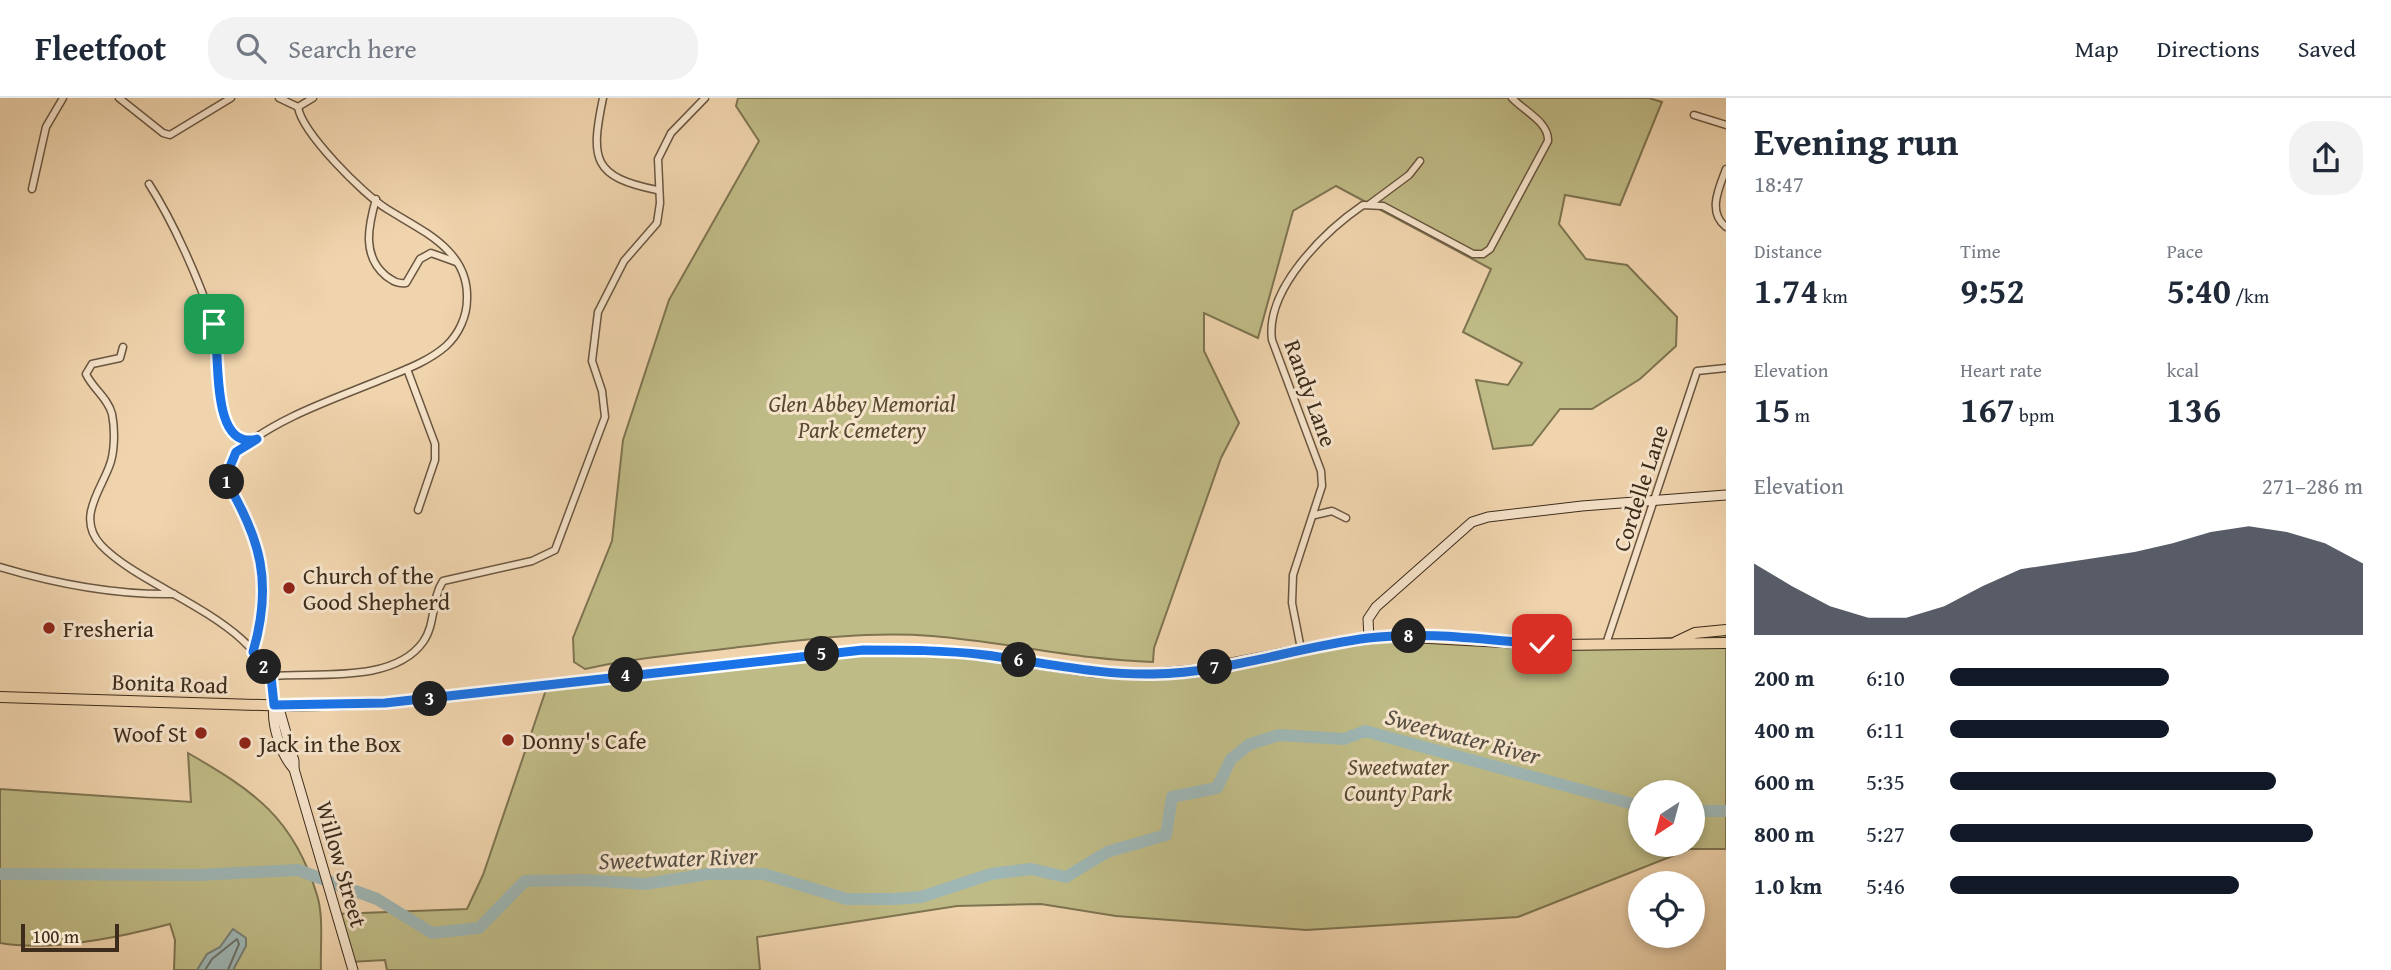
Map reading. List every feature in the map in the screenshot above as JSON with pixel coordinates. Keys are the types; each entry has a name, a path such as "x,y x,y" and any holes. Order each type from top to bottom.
{"main road":[{"name":"Bonita Road","path":"1675,642 1695,633 1726,631"},
{"name":"Bonita Road","path":"0,697 274,705 385,703 863,650 937,651 985,655 1086,671 1153,674 1212,668 1369,638 1427,635 1558,645 1726,643"}],"street":[{"path":"33,189 46,127 63,98"},
{"path":"118,98 163,133 170,135 231,98"},
{"path":"253,652 262,598 255,535 225,479 236,452 303,411 407,369 445,347 460,328 467,307 467,291 458,263 429,233 376,200 329,155 304,123 298,107 279,98"},
{"path":"298,107 313,98"},
{"path":"603,98 598,122 598,160 608,175 628,184 657,190"},
{"path":"271,676 362,673 384,668 418,648 425,640 443,581 532,561 555,550 605,417 605,404 592,361 598,312 624,261 657,223 660,205 657,190 658,159 671,133 705,98"},
{"path":"1368,205 1383,206 1473,254 1483,254 1490,249 1548,141 1548,134 1542,124 1512,98"},
{"path":"1694,115 1726,125"},
{"name":"Randy Lane","path":"1301,649 1292,603 1293,575 1322,492 1321,471 1272,340 1272,321 1289,278 1299,264 1353,212 1368,205 1409,174 1420,162"},
{"path":"1726,169 1717,195 1716,210 1718,218 1726,227"},
{"path":"149,184 173,222 214,327 219,349 219,399 228,429 236,438 248,441 257,439"},
{"path":"376,200 369,228 369,251 375,266 393,281 402,284 410,280 425,255 438,255 458,263"},
{"path":"123,347 120,358 92,365 87,369 87,377 101,393 112,415 113,452 92,504 89,522 94,537 125,566 205,613 253,652 271,676 274,705"},
{"name":"Cordelle Lane","path":"1606,644 1697,371 1726,368"},
{"path":"407,369 435,444 435,460 418,510"},
{"path":"1369,638 1368,619 1376,607 1472,522 1497,516 1726,495"},
{"path":"1313,516 1332,511 1346,518"},
{"path":"0,567 47,581 129,594 176,594"},
{"name":"Willow Street","path":"274,705 280,712 294,761 293,769 353,970"}],"green space":[{"name":"Glen Abbey Memorial Park Cemetery","path":"738,98 1649,98 1662,102 1620,205 1565,195 1559,224 1586,259 1627,265 1677,317 1676,346 1640,379 1592,409 1560,409 1532,445 1493,449 1476,380 1508,385 1522,363 1463,332 1491,269 1336,186 1293,211 1258,338 1204,313 1204,351 1239,423 1221,458 1154,648 1153,662 1097,658 932,636 882,635 782,642 639,659 585,669 574,662 573,638 612,541 623,440 669,300 759,141 736,106"},
{"name":"Sweetwater County Park","path":"1726,635 1726,849 1705,849 1705,780 1628,780 1628,858 1667,858 1628,871 1628,874 1518,917 1306,930 1116,916 1041,904 957,906 757,937 760,970 387,970 385,960 350,962 336,914 467,909 483,875 548,684 878,650 1143,674 1369,638 1557,644"},
{"path":"188,753 252,794 269,809 296,846 308,868 319,904 321,970 174,970 175,940 170,924 130,934 63,944 41,946 0,943 0,789 191,802"}],"water":[{"path":"233,929 246,938 246,946 233,970 197,970 207,954 220,947"}],"waterway":[{"name":"Sweetwater River","path":"0,874 198,875 298,870 377,899 432,933 479,928 525,881 584,880 645,884 708,874 764,874 847,899 921,897 991,874 1031,869 1066,877 1107,852 1166,835 1172,797 1217,788 1231,759 1250,744 1279,735 1344,739 1365,731 1628,803"},
{"name":"Sweetwater River","path":"1705,811 1726,811"}],"place":[{"name":"Church of the Good Shepherd","path":"289,588"},
{"name":"Fresheria","path":"49,628"},
{"name":"Woof St","path":"201,733"},
{"name":"Donny's Cafe","path":"508,740"},
{"name":"Jack in the Box","path":"245,743"}],"route":[{"path":"214,324 219,349 219,399 228,429 236,438 248,441 257,439 236,452 225,479 249,518 255,535 262,598 253,652 271,676 275,691 274,705 385,703 863,650 925,650 985,655 1094,672 1153,674 1198,670 1253,661 1301,649 1392,636 1427,635 1542,644"}]}
